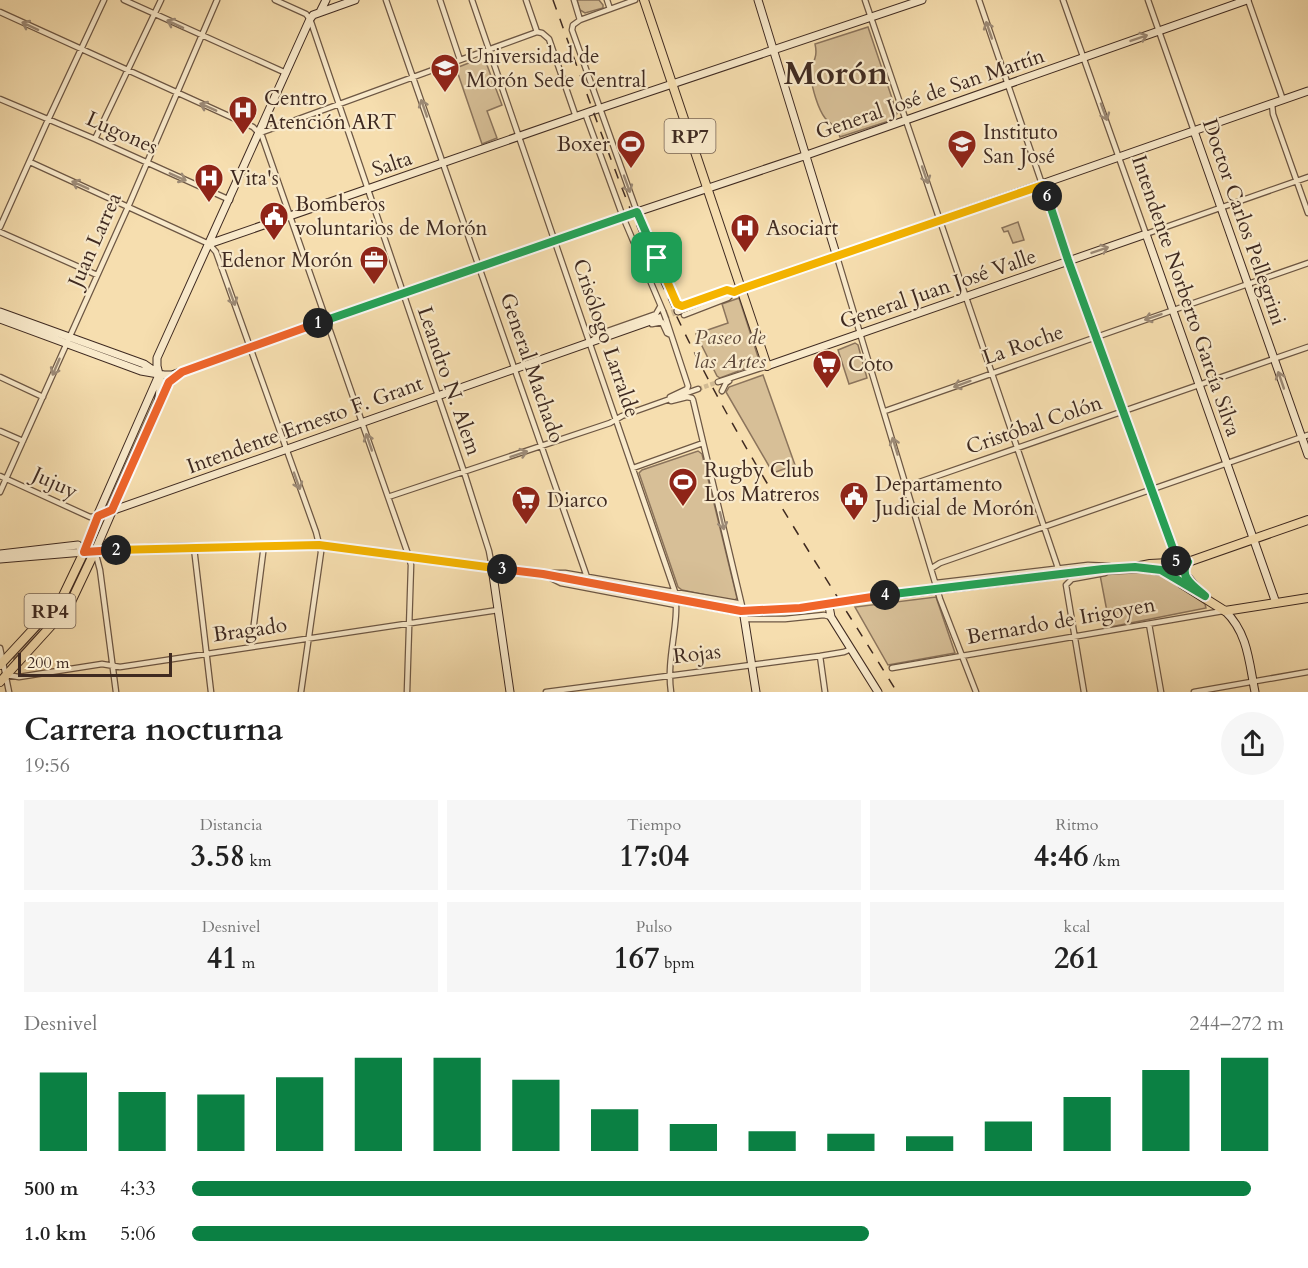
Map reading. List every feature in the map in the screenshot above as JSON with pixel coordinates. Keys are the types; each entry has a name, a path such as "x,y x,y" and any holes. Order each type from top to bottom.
{"main road":[{"name":"RP7","path":"644,0 708,188 737,290 767,366"},
{"path":"84,552 319,545 543,574 733,610 770,611 1089,571 1188,562 1308,520"},
{"name":"RP4","path":"0,682 69,606 95,551"},
{"name":"RP4","path":"1,660 62,598 84,552"},
{"path":"1188,562 1183,570 1184,575 1205,596 1225,611"},
{"path":"1135,567 1164,570 1205,596"},
{"name":"Bernardo de Irigoyen","path":"1225,611 1308,598"}],"street":[{"path":"0,227 104,0"},
{"path":"124,0 286,73"},
{"path":"95,139 161,0"},
{"name":"Juan Larrea","path":"0,492 128,207 217,0"},
{"path":"275,0 306,14 310,19"},
{"path":"320,12 326,0"},
{"path":"158,405 161,388 157,358 310,19 320,12 355,0"},
{"name":"General Machado","path":"386,0 586,577"},
{"path":"440,0 460,60"},
{"name":"Crisólogo Larralde","path":"472,0 633,468 674,599 668,675 671,692"},
{"path":"526,0 537,32"},
{"path":"573,0 580,20"},
{"path":"607,0 610,9"},
{"path":"635,0 580,20 573,25 572,30 637,212 681,310 1308,91"},
{"path":"758,0 937,586 976,692"},
{"path":"865,0 1058,568"},
{"name":"Salta","path":"209,244 922,0"},
{"path":"979,0 1068,260 1175,554 1176,563"},
{"name":"Intendente Norberto García Silva","path":"1063,0 1276,603"},
{"name":"Doctor Carlos Pellegrini","path":"1148,0 1274,359 1305,436 1308,455"},
{"path":"1248,0 1283,100"},
{"name":"General José de San Martín","path":"159,375 166,376 182,372 1248,0"},
{"path":"0,12 253,127 260,133 409,556 411,565 407,692"},
{"name":"Leandro N. Alem","path":"310,19 489,551 510,692"},
{"path":"260,133 537,32 549,39 576,117"},
{"name":"Lugones","path":"0,99 230,200"},
{"path":"1272,104 1273,114 1308,213"},
{"path":"585,114 623,217 660,304 688,387 666,400"},
{"path":"30,162 209,244 216,252 319,545 321,557 301,692"},
{"name":"General Juan José Valle","path":"718,382 1308,177"},
{"path":"0,232 97,275"},
{"name":"La Roche","path":"885,411 1308,262"},
{"name":"Intendente Ernesto F. Grant","path":"590,342 599,334 656,314 660,311 660,304"},
{"path":"0,312 141,371 159,375"},
{"name":"Intendente Ernesto F. Grant","path":"98,516 664,315"},
{"path":"0,319 68,340"},
{"name":"Intendente Ernesto F. Grant","path":"590,342 602,342 659,322 671,335"},
{"name":"Cristóbal Colón","path":"908,486 1308,347"},
{"path":"116,692 100,570 95,551 169,382 182,372"},
{"name":"General Juan José Valle","path":"723,391 726,383 748,373"},
{"path":"84,552 159,375"},
{"path":"0,377 43,397"},
{"path":"388,498 616,420 698,389"},
{"path":"666,400 674,401 687,397 693,400 745,619 756,692"},
{"path":"0,431 23,441"},
{"path":"932,568 940,563 1305,436"},
{"path":"633,468 703,443"},
{"name":"Jujuy","path":"0,476 90,517 98,516"},
{"path":"0,554 78,545 84,552"},
{"path":"251,647 264,545"},
{"path":"194,548 211,692"},
{"path":"0,559 84,552"},
{"path":"543,574 565,573 674,599 681,598 743,610 830,606 858,597 1058,568 1095,564 1119,568"},
{"path":"1084,692 1066,589 1067,583 1072,579 1119,568"},
{"path":"543,574 561,583 674,599 737,603 743,610"},
{"path":"830,606 831,617 878,692"},
{"name":"Bragado","path":"7,675 19,677 102,664 120,667 498,610"},
{"path":"1225,611 1233,618 1242,633 1249,656 1255,692"},
{"name":"Bernardo de Irigoyen","path":"892,668 1225,611"},
{"path":"745,619 785,619 825,615 831,617"},
{"path":"1149,624 1161,692"},
{"path":"0,648 9,692"},
{"name":"Rojas","path":"546,692 589,689 668,675 820,656 851,649"},
{"path":"820,656 825,692"},
{"path":"1194,692 1308,672"}],"green space":[{"path":"577,0 599,0 603,8 585,13 580,10"},
{"path":"868,27 897,113 895,119 840,137 836,128 822,114 814,92 811,68 816,54 815,44"},
{"path":"484,57 502,105 487,111 497,138 482,144 456,68"},
{"path":"1018,222 1024,240 1013,243 1008,231 1004,232 1002,228"},
{"name":"Paseo de las Artes","path":"739,298 760,363 720,378 696,334 728,323 722,304"},
{"path":"855,343 858,345 867,378 849,384 838,350"},
{"path":"763,375 795,465 773,473 726,392 729,387"},
{"path":"157,393 110,506 106,508"},
{"name":"Rugby Club Los Matreros","path":"698,451 702,454 737,598 734,601 682,590 678,587 639,473"},
{"path":"83,563 85,566 68,601 14,659 14,656 66,600"},
{"path":"1159,573 1205,604 1206,608 1110,627 1100,575"},
{"path":"936,597 955,653 888,665 855,607"}],"tunnel":[{"path":"662,317 678,311"},
{"path":"698,389 718,382"}],"railway":[{"path":"553,0 642,239 701,366 782,508 897,692"}],"place":[{"name":"Universidad de Morón Sede Central","path":"445,94"},
{"name":"Centro Atención ART","path":"243,136"},
{"name":"Boxer","path":"631,170"},
{"name":"Instituto San José","path":"962,170"},
{"name":"Vita's","path":"209,204"},
{"name":"Bomberos voluntarios de Morón","path":"274,242"},
{"name":"Asociart","path":"745,254"},
{"name":"Edenor Morón","path":"374,286"},
{"name":"Coto","path":"827,390"},
{"name":"Rugby Club Los Matreros","path":"683,508"},
{"name":"Departamento Judicial de Morón","path":"854,522"},
{"name":"Diarco","path":"526,526"}],"district":[{"name":"Morón","path":"836,73"}],"route":[{"path":"1043,185 1175,554 1176,563 1188,562 1183,570 1184,575 1205,596 1164,570 1135,567 1103,569 800,608 741,611 543,574 319,545 84,552 98,516 112,510 166,387 182,372 637,212 657,258 677,304 682,306 727,290 734,292 1043,185"}]}
